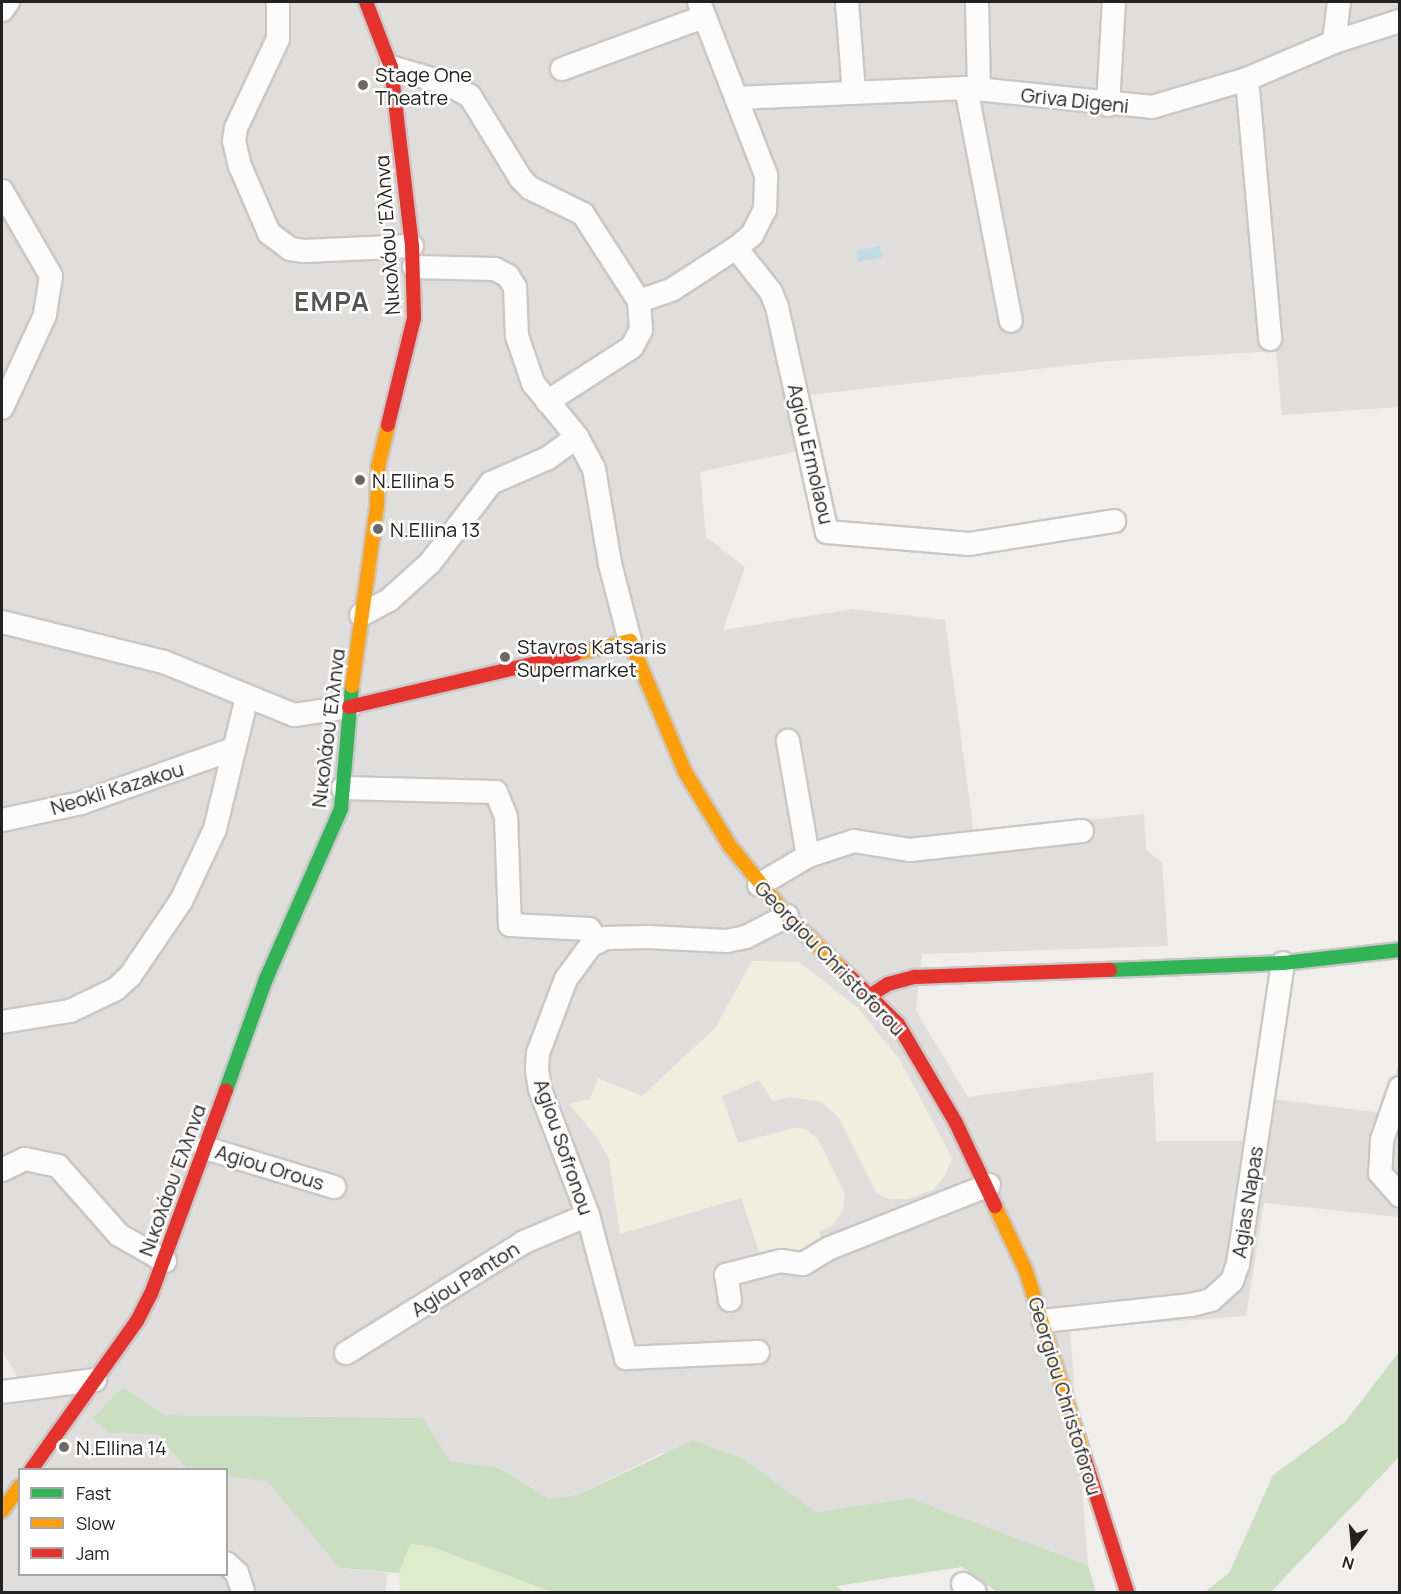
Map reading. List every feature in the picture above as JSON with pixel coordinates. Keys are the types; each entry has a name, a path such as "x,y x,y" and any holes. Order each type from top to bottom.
{"street":[{"path":"2,10 8,2"},
{"path":"278,2 279,39 244,111 234,141 240,166 269,234 290,249 413,256"},
{"name":"Νικολάου Έλληνα","path":"32,1468 137,1321 165,1261 266,979 332,834 343,788 350,707 377,505 378,467 413,328 413,256 391,67 366,2"},
{"path":"847,2 855,92"},
{"path":"977,2 972,89 1011,321"},
{"path":"1108,105 1114,2"},
{"path":"1334,42 1338,2"},
{"path":"562,69 701,9 766,175 768,191 760,224 736,248 673,289 639,301"},
{"name":"Griva Digeni","path":"736,98 972,89 1108,105 1152,107 1247,79 1334,42 1400,21"},
{"path":"391,67 448,84 470,96 521,179 530,188 583,214 639,301 641,330 632,347 548,402"},
{"path":"1247,79 1270,339"},
{"path":"2,191 51,276 45,315 2,408"},
{"name":"Agiou Ermolaou","path":"736,248 771,292 777,307 827,532 969,544 1114,521"},
{"name":"Georgiou Christoforou","path":"413,256 495,269 508,276 514,287 518,336 533,383 577,437 594,470 610,564 630,641 685,772 759,885 787,916 871,995 898,1024 920,1059 989,1185 1043,1321 1127,1593"},
{"path":"362,615 389,600 430,563 491,483 548,458 577,437"},
{"path":"2,621 142,656 294,715 350,707 630,641"},
{"path":"2,1022 70,1011 116,988 130,976 181,901 200,865 222,808 231,750 247,697"},
{"path":"788,741 808,856"},
{"name":"Neokli Kazakou","path":"2,820 81,802 231,750"},
{"path":"343,788 496,792 506,817 510,925 589,929 597,942 648,937 727,941 746,937 787,916"},
{"path":"759,885 808,856 854,841 917,850 1082,831"},
{"name":"Agiou Sofronou","path":"597,942 578,958 566,979 538,1053 537,1071 540,1089 588,1215 626,1358 758,1352"},
{"path":"871,995 900,979 926,976 1283,963 1400,950"},
{"name":"Agias Napas","path":"1043,1321 1191,1305 1211,1300 1232,1281 1238,1264 1283,963"},
{"path":"1400,1088 1382,1140 1380,1173 1400,1196"},
{"name":"Agiou Orous","path":"205,1148 334,1187"},
{"path":"2,1170 25,1159 58,1166 119,1235 165,1261"},
{"path":"730,1300 726,1275 781,1261 803,1264 830,1248 989,1185"},
{"name":"Agiou Panton","path":"346,1353 524,1242 588,1215"},
{"path":"2,1392 95,1380"},
{"path":"18,1489 2,1513 18,1517"},
{"path":"228,1565 237,1573 243,1593"}],"shaded area":[{"path":"2,2 1399,2 1399,407 1282,415 1276,351 1109,361 808,395 817,447 700,472 706,537 745,567 723,630 853,609 945,620 974,833 1144,814 1146,850 1162,863 1168,946 922,954 916,1011 968,1097 1153,1072 1156,1141 1244,1141 1272,1099 1383,1113 1399,1063 1399,1217 1264,1203 1246,1316 1070,1329 1088,1565 910,1498 816,1512 743,1459 661,1453 580,1494 548,1499 499,1468 450,1461 423,1418 165,1415 123,1387 92,1419 110,1433 159,1435 185,1468 18,1468 18,1576 228,1576 228,1476 268,1482 339,1568 388,1573 385,1592 2,1592 2,1388 20,1381 2,1351"}],"green space":[{"path":"752,961 799,962 858,1008 900,1060 952,1158 945,1176 933,1190 908,1199 890,1199 877,1194 839,1118 822,1102 790,1097 773,1101 759,1080 722,1096 738,1143 794,1128 805,1129 818,1139 845,1194 843,1210 833,1225 819,1232 825,1247 762,1261 741,1198 620,1234 609,1159 597,1137 569,1104 590,1099 598,1078 642,1096 715,1028"},
{"path":"1399,1352 1399,1457 1271,1592 1205,1592 1229,1573 1273,1475 1345,1422"},
{"path":"123,1387 165,1415 423,1418 450,1461 499,1468 549,1499 580,1494 693,1440 743,1459 816,1512 910,1498 1088,1565 1096,1592 997,1592 962,1567 836,1586 844,1592 552,1592 432,1547 410,1544 399,1573 339,1568 268,1482 228,1476 228,1468 185,1468 159,1435 109,1433 92,1419"},
{"path":"410,1544 432,1547 552,1592 400,1592 399,1573"}],"water":[{"path":"880,246 883,257 858,262 856,251"}],"traffic: fast":[{"path":"226,1090 266,979 341,809 352,686"},
{"path":"1110,970 1283,963 1400,950"}],"traffic: slow":[{"path":"352,686 377,505 378,467 388,425"},
{"path":"575,654 630,641 685,772 730,846 787,916 843,970"},
{"path":"995,1206 1026,1271 1084,1457"},
{"path":"2,1511 18,1489"}],"traffic: jam":[{"path":"366,2 391,67 412,246 414,318 388,425"},
{"path":"349,707 575,654"},
{"path":"843,970 898,1024 956,1123 995,1206"},
{"path":"871,995 888,984 915,977 1110,970"},
{"path":"32,1468 137,1321 151,1294 226,1090"},
{"path":"1084,1457 1127,1592"}],"place":[{"name":"Stage One Theatre","path":"363,85"},
{"name":"N.Ellina 5","path":"360,480"},
{"name":"N.Ellina 13","path":"378,529"},
{"name":"Stavros Katsaris Supermarket","path":"505,657"},
{"name":"N.Ellina 14","path":"64,1447"}],"district":[{"name":"EMPA","path":"332,302"}]}
